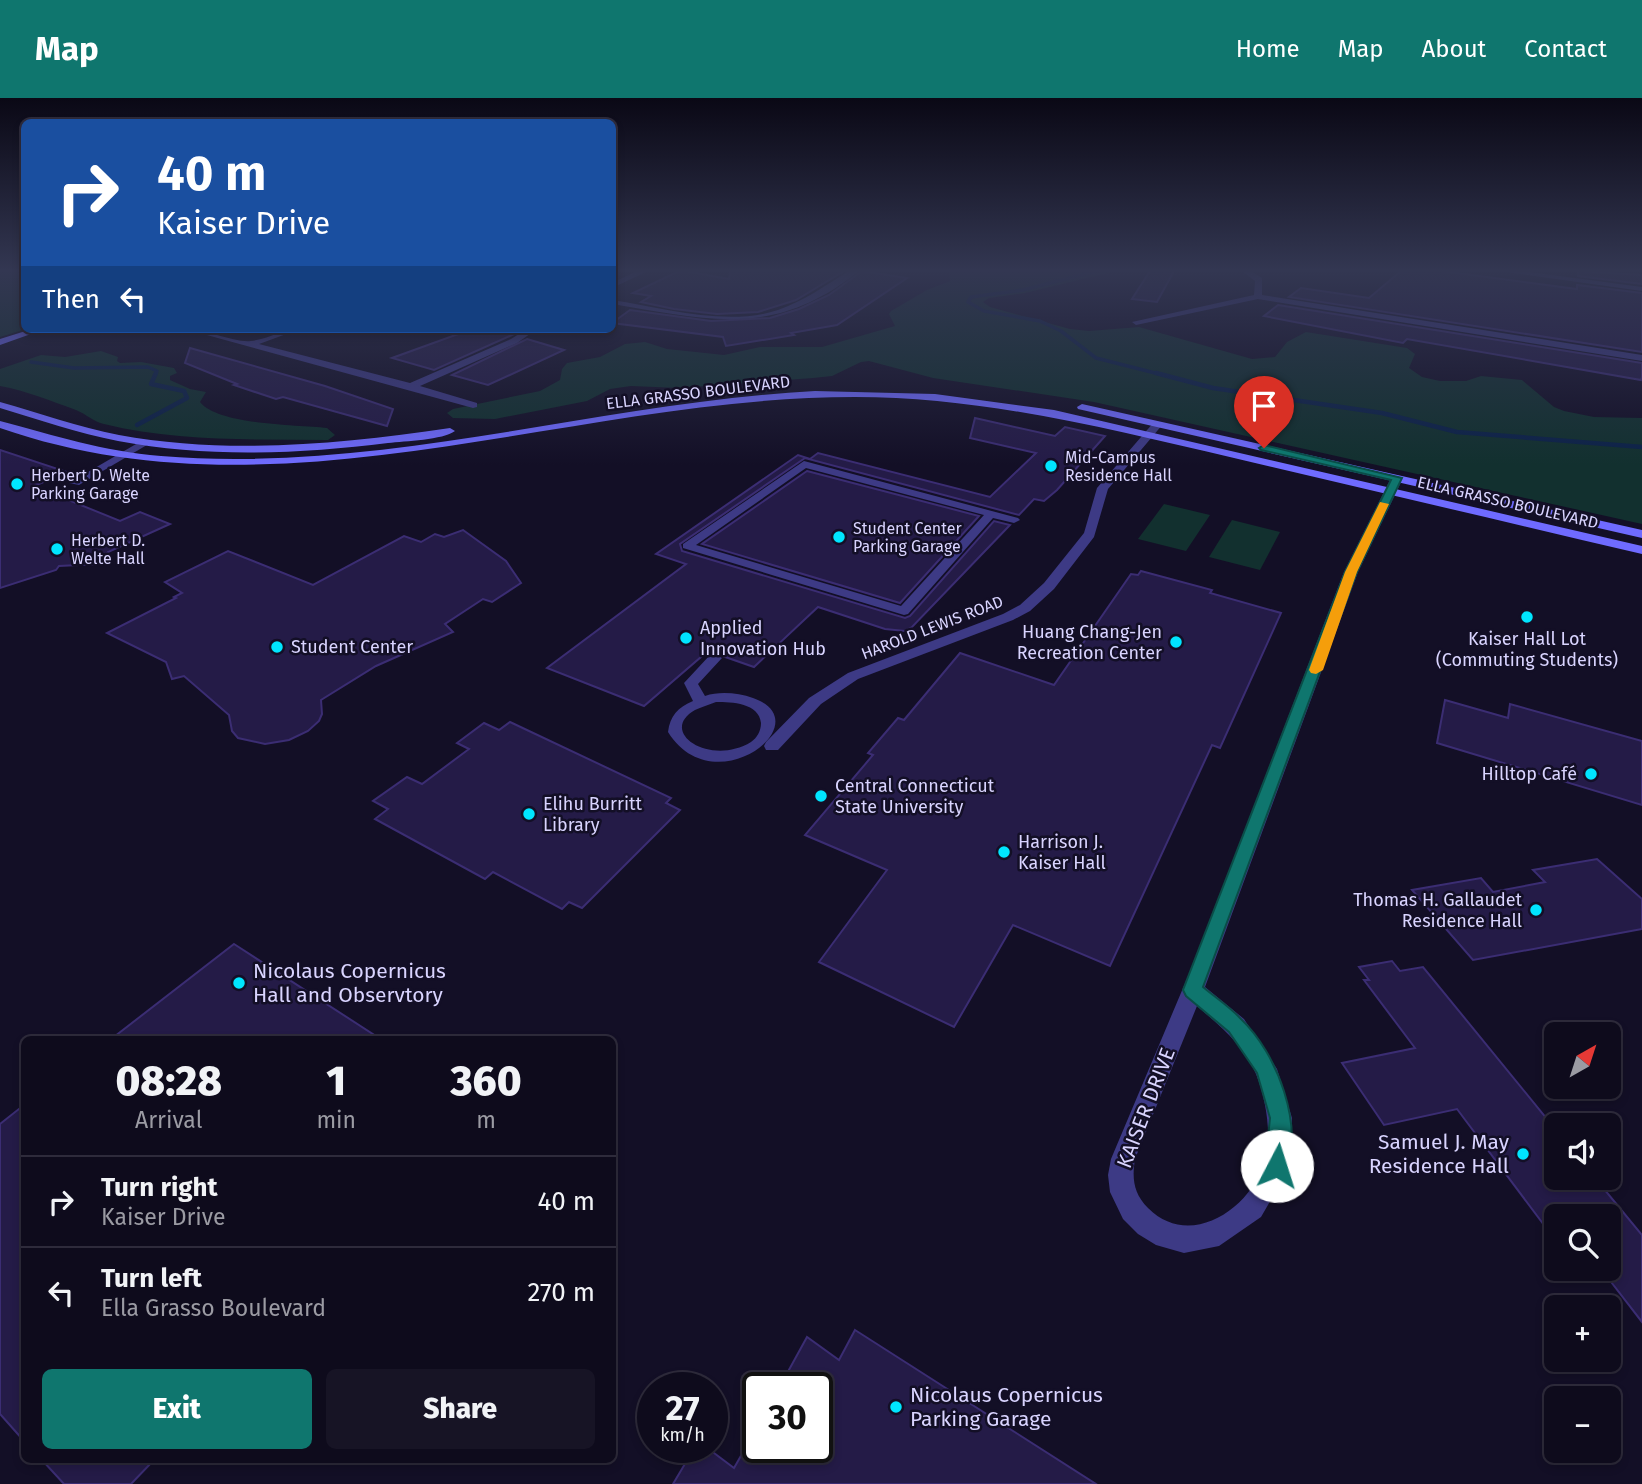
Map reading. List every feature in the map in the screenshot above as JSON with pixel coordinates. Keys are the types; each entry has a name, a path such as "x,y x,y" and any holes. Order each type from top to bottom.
{"main road":[{"path":"0,342 20,336"},
{"name":"ELLA GRASSO BOULEVARD","path":"0,405 76,428 147,442 226,447 309,446 405,438 718,390 849,383 920,385 995,392 1064,404 1153,429 1394,485 1642,550"},
{"name":"ELLA GRASSO BOULEVARD","path":"0,424 64,444 125,455 199,461 306,459 384,453 734,400 858,393 923,396 1009,405 1153,429"},
{"path":"528,419 534,430"},
{"path":"503,423 509,434"},
{"name":"ELLA GRASSO BOULEVARD","path":"1394,485 1642,534"}],"street":[{"path":"215,336 411,386 473,405"},
{"path":"252,345 278,336"},
{"path":"411,386 522,336"},
{"path":"1501,336 1642,358"},
{"name":"HAROLD LEWIS ROAD","path":"766,744 802,712 846,679 1008,617 1032,602 1090,534 1101,491 1153,429"},
{"path":"75,483 147,442"},
{"name":"KAISER DRIVE","path":"1193,990 1236,1026 1266,1069 1280,1118 1277,1166 1252,1208 1210,1237 1184,1240 1165,1236 1147,1225 1132,1210 1123,1192 1120,1175 1123,1159 1193,990 1351,572 1394,485"}],"lane":[{"path":"991,514 904,611 687,546 804,464 1014,520"},
{"path":"701,702 691,682 715,658"},
{"path":"729,698 754,704 764,712 768,721 766,744 726,756 701,755 688,750 675,733 675,724 680,715 701,702 729,698"}],"green space":[{"path":"861,336 1170,336 1252,359 1275,357 1287,342 1299,336 1329,336 1407,348 1415,354 1409,368 1422,377 1440,381 1466,381 1481,376 1522,380 1554,407 1564,411 1594,417 1642,418 1642,524 1094,402 933,378 869,361 832,376 679,388 631,386 610,389 587,401 495,419 453,418 447,413 453,409 540,391 560,380 562,369 567,363 600,357 625,344 645,342 667,349 724,355 760,347 822,347"},
{"path":"101,351 118,357 117,361 120,363 141,362 174,368 177,373 170,376 170,380 190,389 206,392 200,402 209,410 240,420 327,428 335,435 328,440 159,434 100,423 76,410 0,386 0,369 41,355 65,357"},
{"path":"1164,504 1210,515 1186,551 1138,539"},
{"path":"1232,520 1280,532 1260,570 1209,557"}],"building":[{"path":"454,336 510,336 434,370 392,358"},
{"path":"713,336 790,336 726,346 723,337"},
{"path":"1365,336 1471,336 1642,363 1642,377 1641,380 1407,339 1403,343"},
{"path":"1537,336 1642,336 1642,352"},
{"path":"527,339 564,350 488,385 452,375"},
{"path":"190,348 325,386 393,409 387,426 283,397 276,399 234,385 237,384 185,363"},
{"path":"975,418 1055,436 1065,427 1105,436 1057,490 1044,501 1034,499 1019,515 805,458 680,544 682,551 905,618 910,616 994,521 1010,525 912,627 905,631 885,629 818,607 754,667 708,651 644,706 547,668 686,564 656,554 798,455 810,459 818,453 990,497 1036,453 970,438"},
{"name":"Herbert D. Welte Hall","path":"0,450 67,472 34,486 120,521 140,512 170,524 108,552 98,564 59,566 56,570 0,588"},
{"path":"807,471 979,516 900,603 702,544"},
{"name":"Student Center","path":"463,530 506,561 521,583 492,602 483,599 445,624 453,632 376,666 321,700 322,714 319,721 308,731 289,740 265,744 238,738 232,731 229,715 184,676 172,679 166,662 107,633 176,598 174,597 182,593 165,582 228,551 313,585 404,536 421,542 435,534 444,537"},
{"name":"Harrison J. Kaiser Hall","path":"1141,571 1212,590 1210,593 1281,613 1220,748 1212,745 1110,966 1013,925 954,1027 819,962 887,870 805,835 873,755 868,753 898,718 904,720 960,653 1054,685 1131,574 1138,575"},
{"name":"Hilltop Café","path":"1445,700 1508,718 1510,704 1642,741 1642,805 1437,743"},
{"name":"Elihu Burritt Library","path":"510,722 671,798 666,803 680,810 582,908 569,902 562,909 493,872 485,879 375,819 388,809 373,801 407,777 422,784 469,749 457,743 484,723 499,730"},
{"name":"Thomas H. Gallaudet Residence Hall","path":"1597,859 1642,899 1642,929 1473,960 1412,890 1481,878 1493,892 1545,882 1533,870"},
{"name":"Nicolaus Copernicus Hall and Observtory","path":"234,944 376,1036 115,1036"},
{"name":"Samuel J. May Residence Hall","path":"1392,961 1400,971 1423,967 1544,1115 1544,1190 1605,1190 1616,1204 1544,1204 1544,1225 1457,1109 1384,1125 1342,1063 1415,1048 1364,980 1369,980 1359,967"},
{"path":"21,1107 21,1438 0,1414 0,1124"},
{"name":"Samuel J. May Residence Hall","path":"1621,1210 1642,1235 1642,1322 1610,1281 1621,1281"},
{"name":"Nicolaus Copernicus Parking Garage","path":"855,1330 1096,1484 673,1484 685,1463 727,1463 734,1468 742,1454 742,1463 833,1463 833,1372 788,1372 807,1337 839,1360"},
{"path":"45,1463 151,1463 131,1484 64,1484"}],"waterway":[{"path":"1067,336 1096,358 1163,375"},
{"path":"31,362 74,368 148,367 157,371 156,373"},
{"path":"137,425 187,398 184,391 151,384 156,373"},
{"path":"1156,373 1213,388 1382,413 1457,432 1642,447"}],"slow traffic":[{"path":"1316,670 1351,572 1384,504"}],"place":[{"name":"Mid-Campus Residence Hall","path":"1051,466"},
{"name":"Herbert D. Welte Parking Garage","path":"17,484"},
{"name":"Student Center Parking Garage","path":"839,537"},
{"name":"Herbert D. Welte Hall","path":"57,549"},
{"name":"Kaiser Hall Lot (Commuting Students)","path":"1527,617"},
{"name":"Applied Innovation Hub","path":"686,638"},
{"name":"Huang Chang-Jen Recreation Center","path":"1176,642"},
{"name":"Student Center","path":"277,647"},
{"name":"Hilltop Café","path":"1591,774"},
{"name":"Central Connecticut State University","path":"821,796"},
{"name":"Elihu Burritt Library","path":"529,814"},
{"name":"Harrison J. Kaiser Hall","path":"1004,852"},
{"name":"Thomas H. Gallaudet Residence Hall","path":"1536,910"},
{"name":"Nicolaus Copernicus Hall and Observtory","path":"239,983"},
{"name":"Samuel J. May Residence Hall","path":"1523,1154"},
{"name":"Nicolaus Copernicus Parking Garage","path":"896,1407"}],"route":[{"path":"1264,448 1397,478 1351,572 1193,990 1236,1026 1266,1069 1280,1118 1277,1166"}]}
